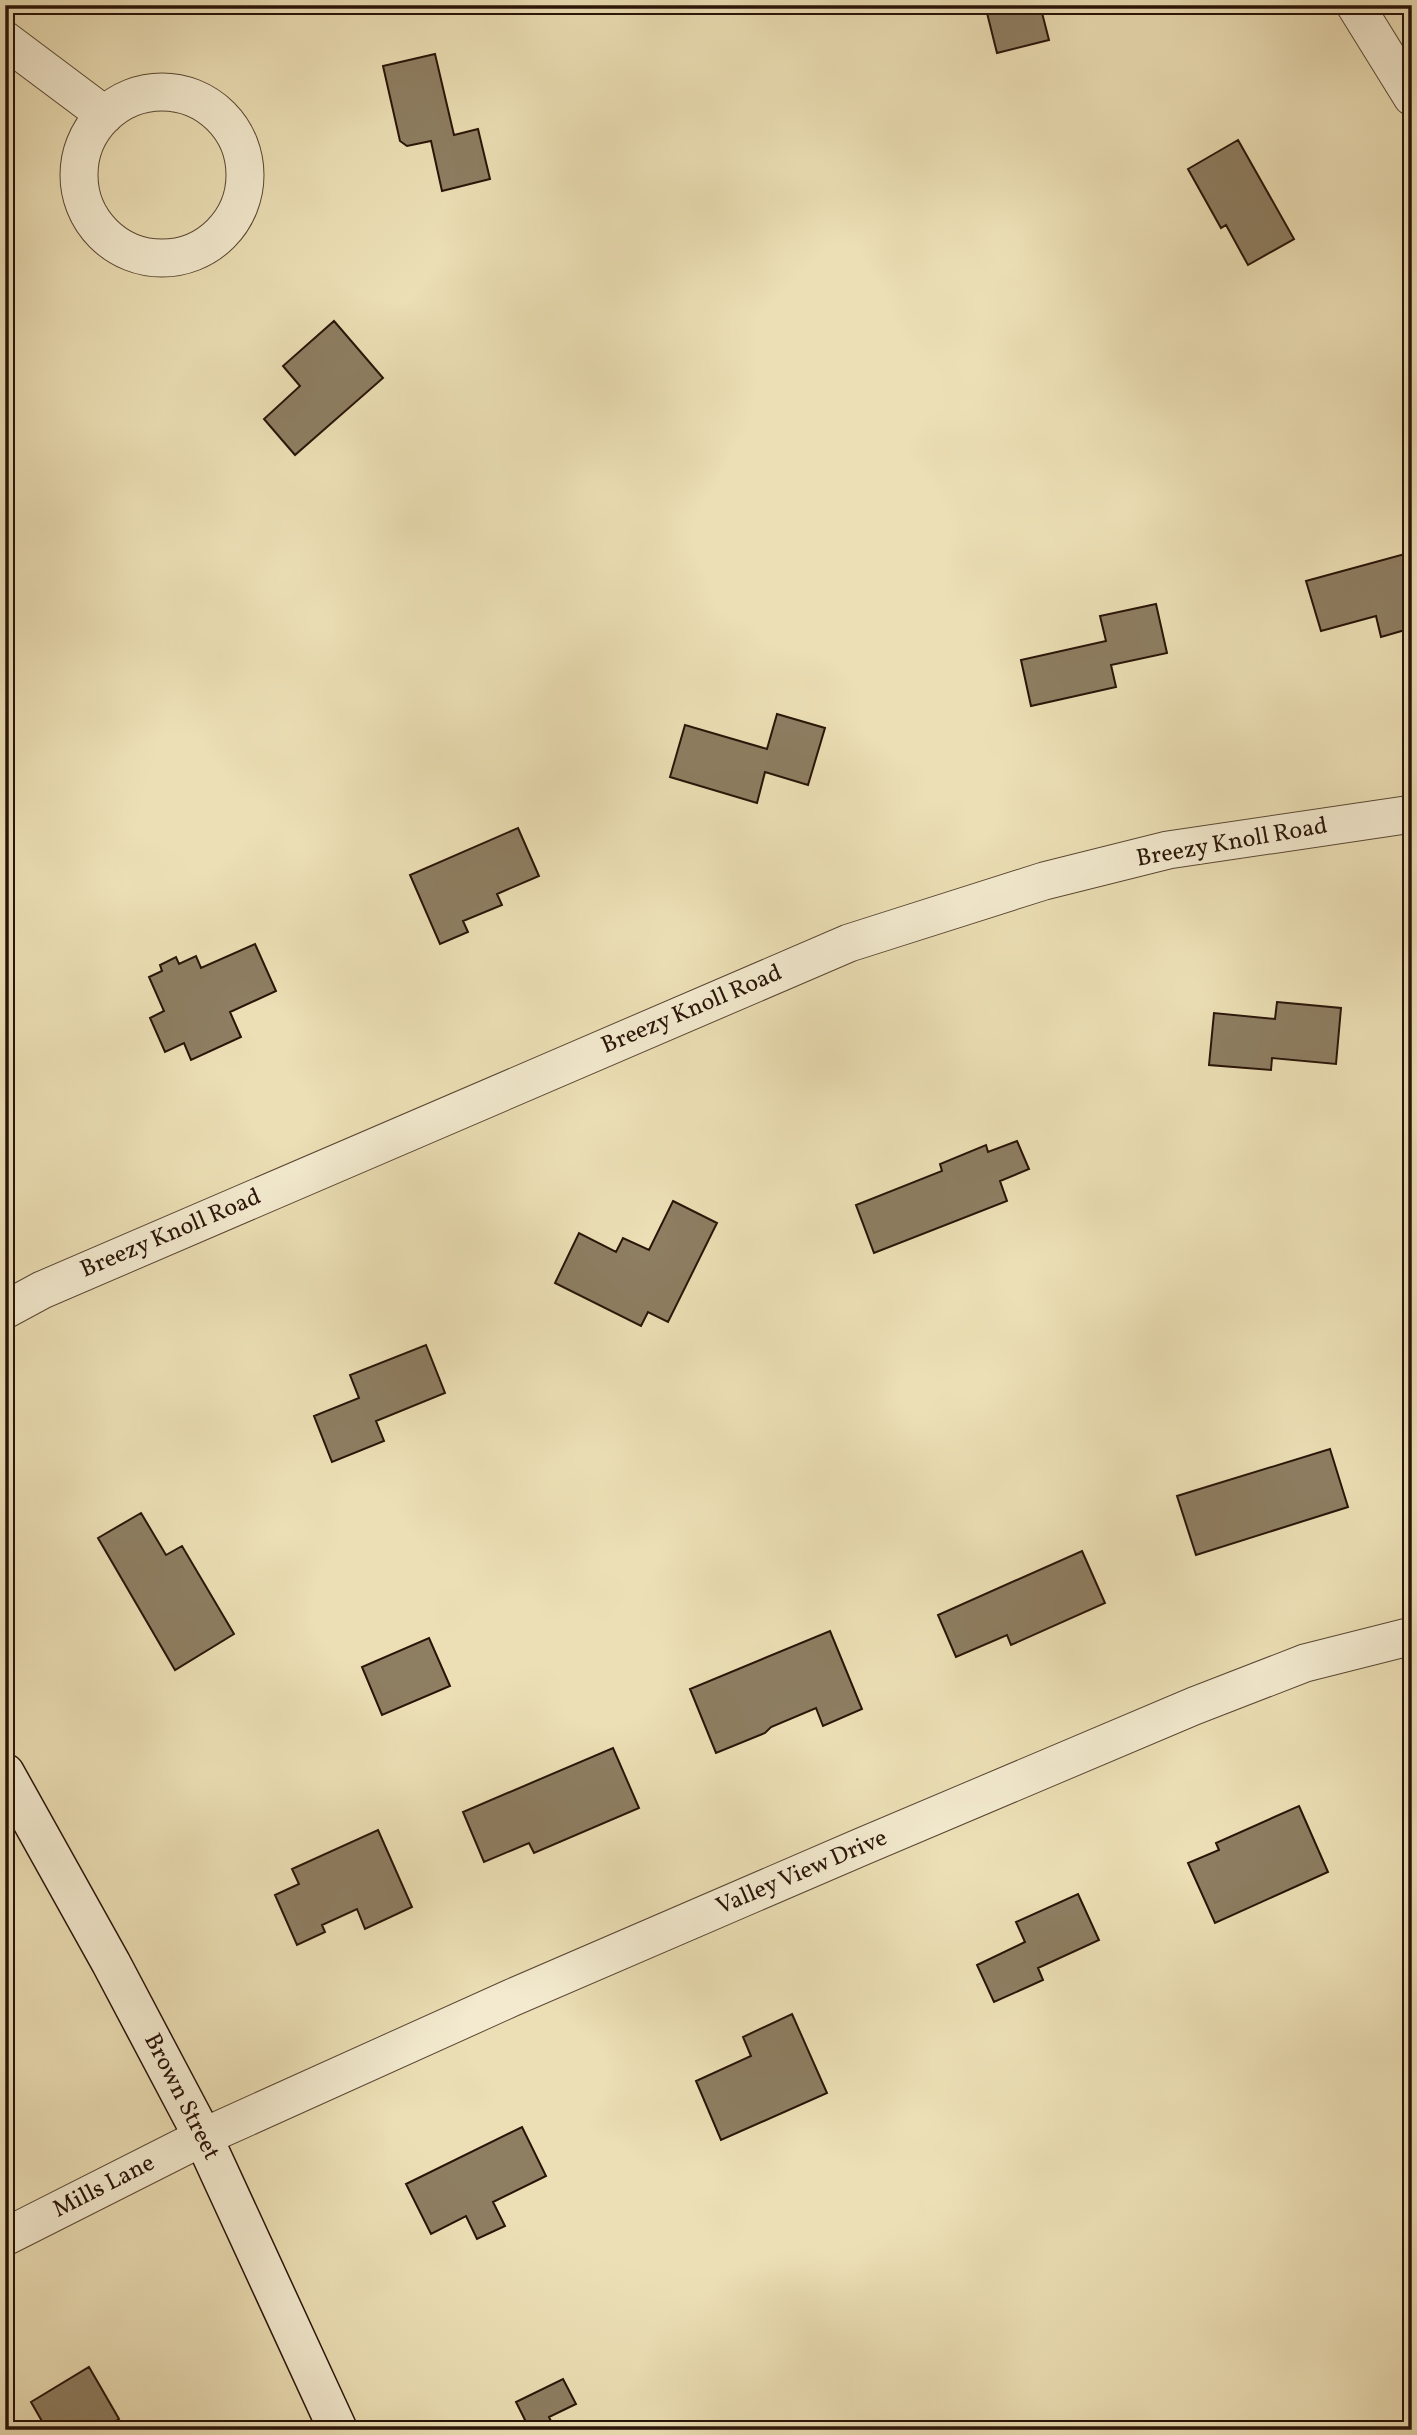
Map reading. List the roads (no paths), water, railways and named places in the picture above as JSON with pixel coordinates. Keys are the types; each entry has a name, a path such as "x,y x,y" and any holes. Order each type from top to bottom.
{"street":[{"path":"1355,5 1412,97"},
{"path":"5,40 105,114"},
{"path":"166,91 188,95 208,105 225,119 237,138 244,159 246,182 241,203 230,223 215,240 196,251 171,259 145,257 120,248 100,232 86,210 79,185 79,172 80,159 88,135 105,114 123,101 144,93 166,91"},
{"name":"Breezy Knoll Road","path":"5,1310 42,1290 849,943 1044,881 1167,850 1412,814"},
{"name":"Valley View Drive","path":"203,2137 511,1998 1194,1706 1305,1663 1412,1636"},
{"name":"Brown Street","path":"5,1773 111,1963 203,2137 338,2430"},
{"name":"Mills Lane","path":"5,2237 203,2137"}]}
